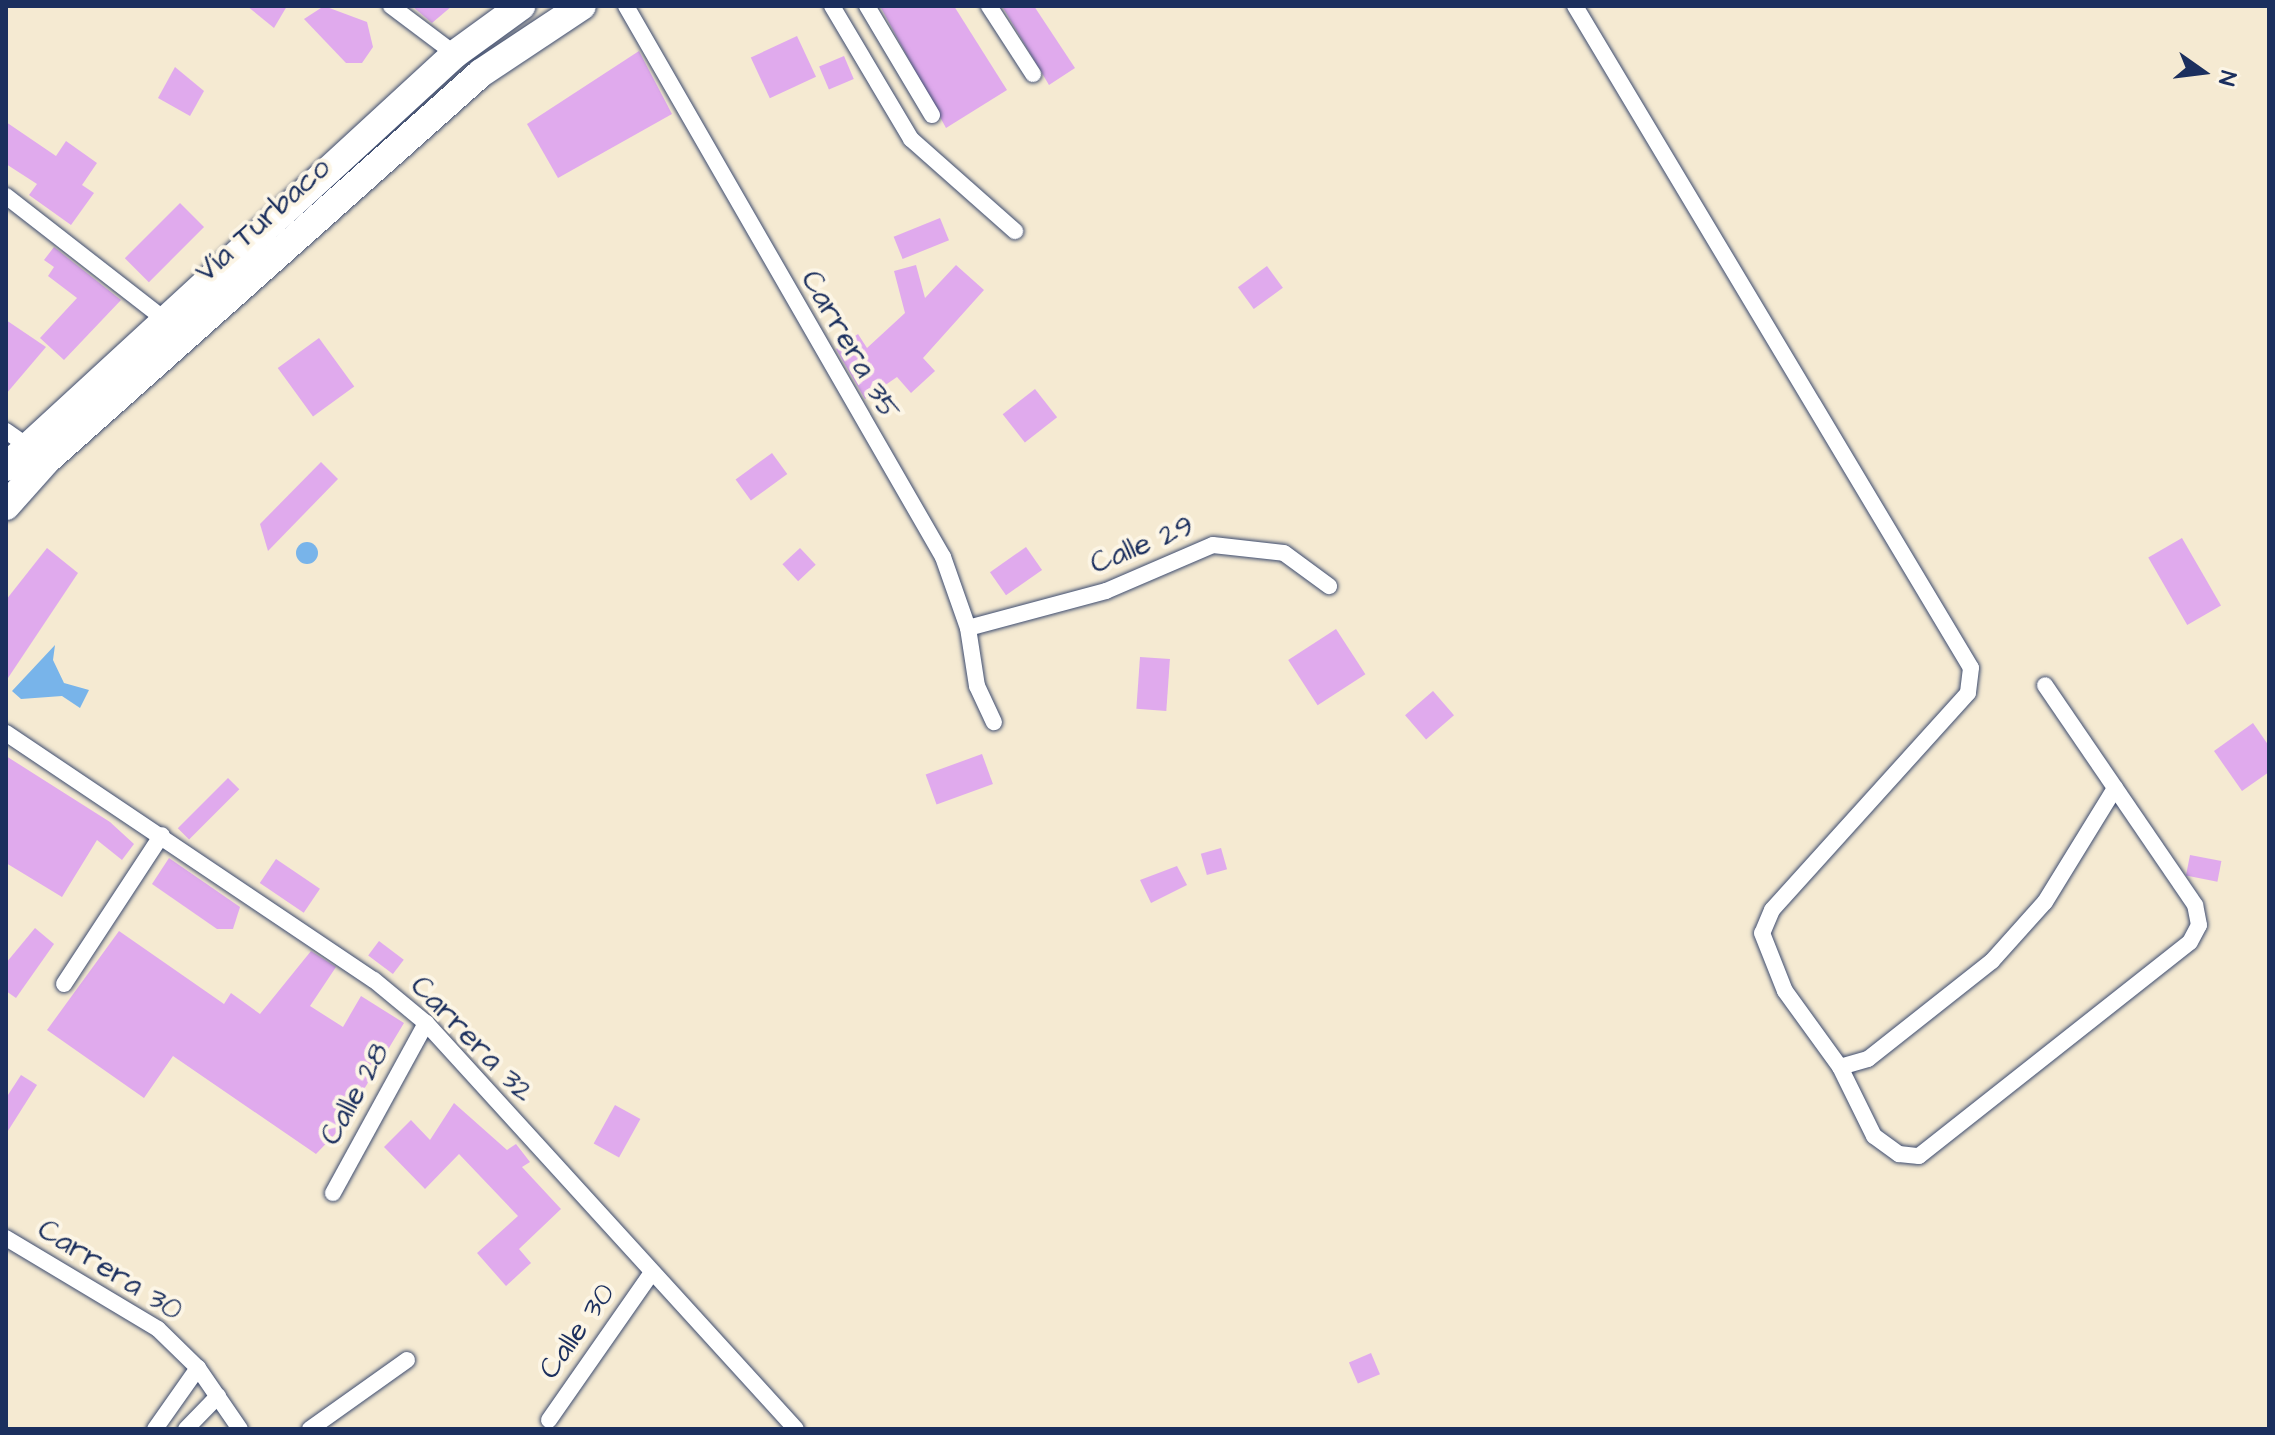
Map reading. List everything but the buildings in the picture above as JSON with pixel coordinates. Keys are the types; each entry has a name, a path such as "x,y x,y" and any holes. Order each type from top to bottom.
{"highway":[{"name":"Vía Turbaco","path":"6,467 16,438 165,320 455,54 521,6"},
{"name":"Vía Turbaco","path":"6,506 47,460 481,73 582,6"}],"street":[{"path":"391,6 455,54"},
{"name":"Carrera 35","path":"626,6 943,557 968,628 966,651 994,722"},
{"path":"867,6 932,115"},
{"path":"989,6 1033,74"},
{"path":"1575,6 1971,668 1968,693 1772,910 1762,933 1785,991 1840,1067 1874,1136 1899,1154 1919,1156 2190,942 2199,925 2195,905 2045,685"},
{"path":"835,7 911,139 1015,231"},
{"path":"6,196 165,320"},
{"name":"Calle 29","path":"968,628 1106,591 1213,545 1284,553 1329,586"},
{"name":"Carrera 32","path":"6,733 162,835 426,1023 651,1274 796,1429"},
{"path":"1840,1067 1879,1051 1992,961 2045,902 2115,788"},
{"path":"64,984 162,835"},
{"name":"Calle 28","path":"333,1193 426,1023"},
{"name":"Carrera 30","path":"6,1238 158,1329 198,1368 240,1429"},
{"name":"Calle 30","path":"549,1420 651,1274"},
{"path":"310,1429 407,1360"},
{"path":"155,1429 198,1368"},
{"path":"186,1429 218,1396"}],"water":[{"path":"307,542 315,545 318,553 315,561 307,564 299,561 296,553 299,545"},
{"path":"55,645 53,660 64,683 89,690 80,708 62,696 21,699 12,691"}]}
